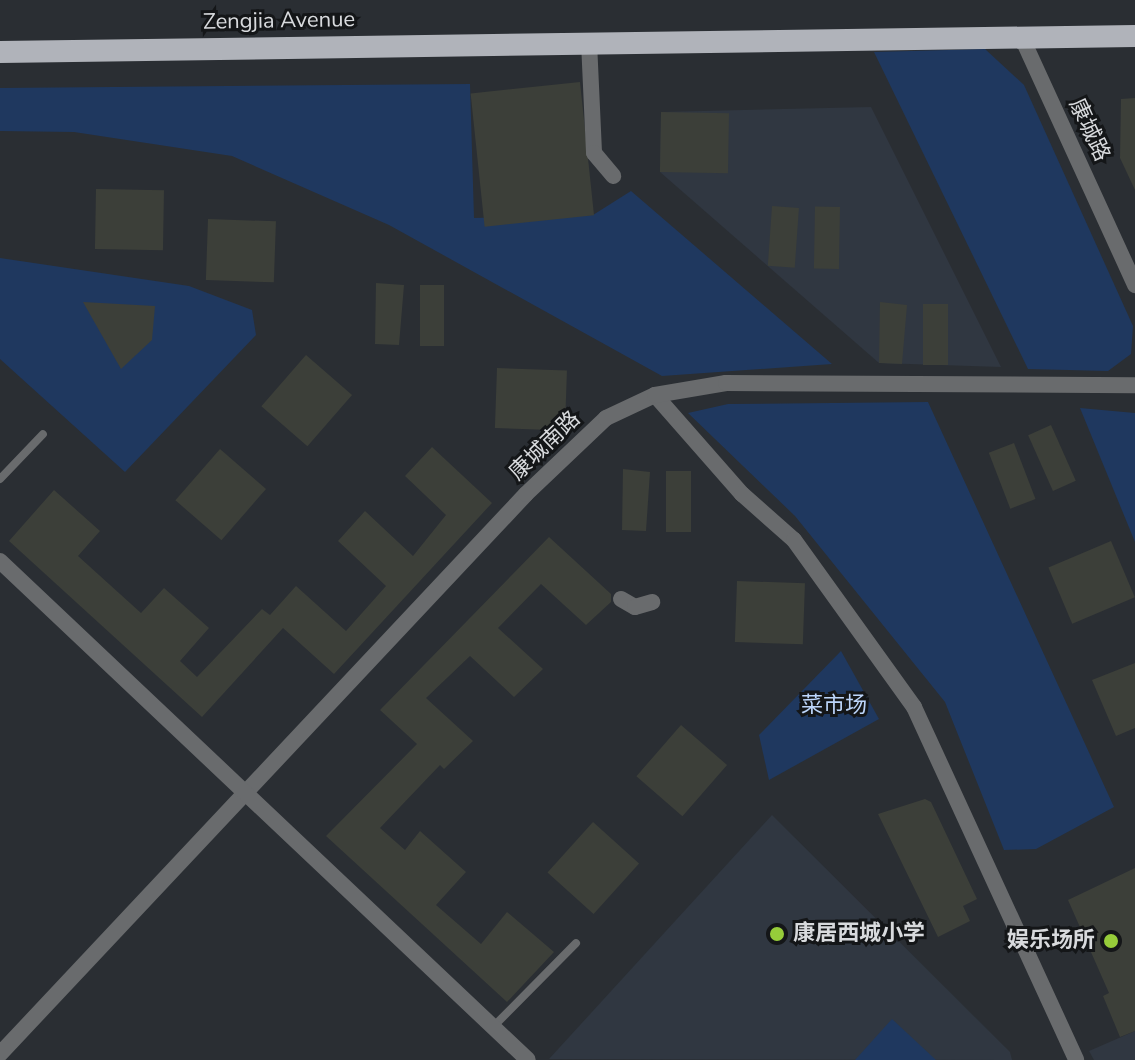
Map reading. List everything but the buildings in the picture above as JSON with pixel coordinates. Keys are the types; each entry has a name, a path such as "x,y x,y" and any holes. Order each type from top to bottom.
{"highway":[{"name":"Zengjia Avenue","path":"0,52 1135,36"}],"street":[{"name":"康城路","path":"1022,38 1135,285"},
{"path":"589,42 594,153 613,176"},
{"name":"康城南路","path":"0,1054 584,435 617,412 655,395 726,383 1135,385"},
{"path":"655,395 742,494 794,540 914,707 1076,1060"},
{"path":"0,561 247,791 528,1060"},
{"path":"621,599 635,607 652,602"}],"lane":[{"path":"0,479 43,434"},
{"path":"493,1027 576,943"}],"shaded area":[{"path":"871,107 1001,367 879,363 660,172 661,112"},
{"name":"康居西城小学","path":"772,815 1010,1052 1012,1060 549,1059"},
{"path":"1135,1031 1135,1060 1094,1060 1089,1051"}],"green space":[{"path":"985,49 1024,85 1133,326 1131,354 1108,371 1028,369 874,52"},
{"path":"470,84 474,218 593,215 631,191 832,364 662,376 389,225 232,156 74,132 0,131 0,88"},
{"path":"0,258 189,286 252,310 256,335 125,472 0,359"},
{"path":"928,402 1114,807 1036,849 1004,850 945,702 795,516 688,413 728,404"},
{"path":"1080,408 1135,413 1135,542"},
{"name":"菜市场","path":"841,651 879,719 769,780 759,735"},
{"path":"892,1019 936,1060 855,1060"}],"place":[{"name":"康居西城小学","path":"777,934"},
{"name":"娱乐场所","path":"1111,941"}]}
